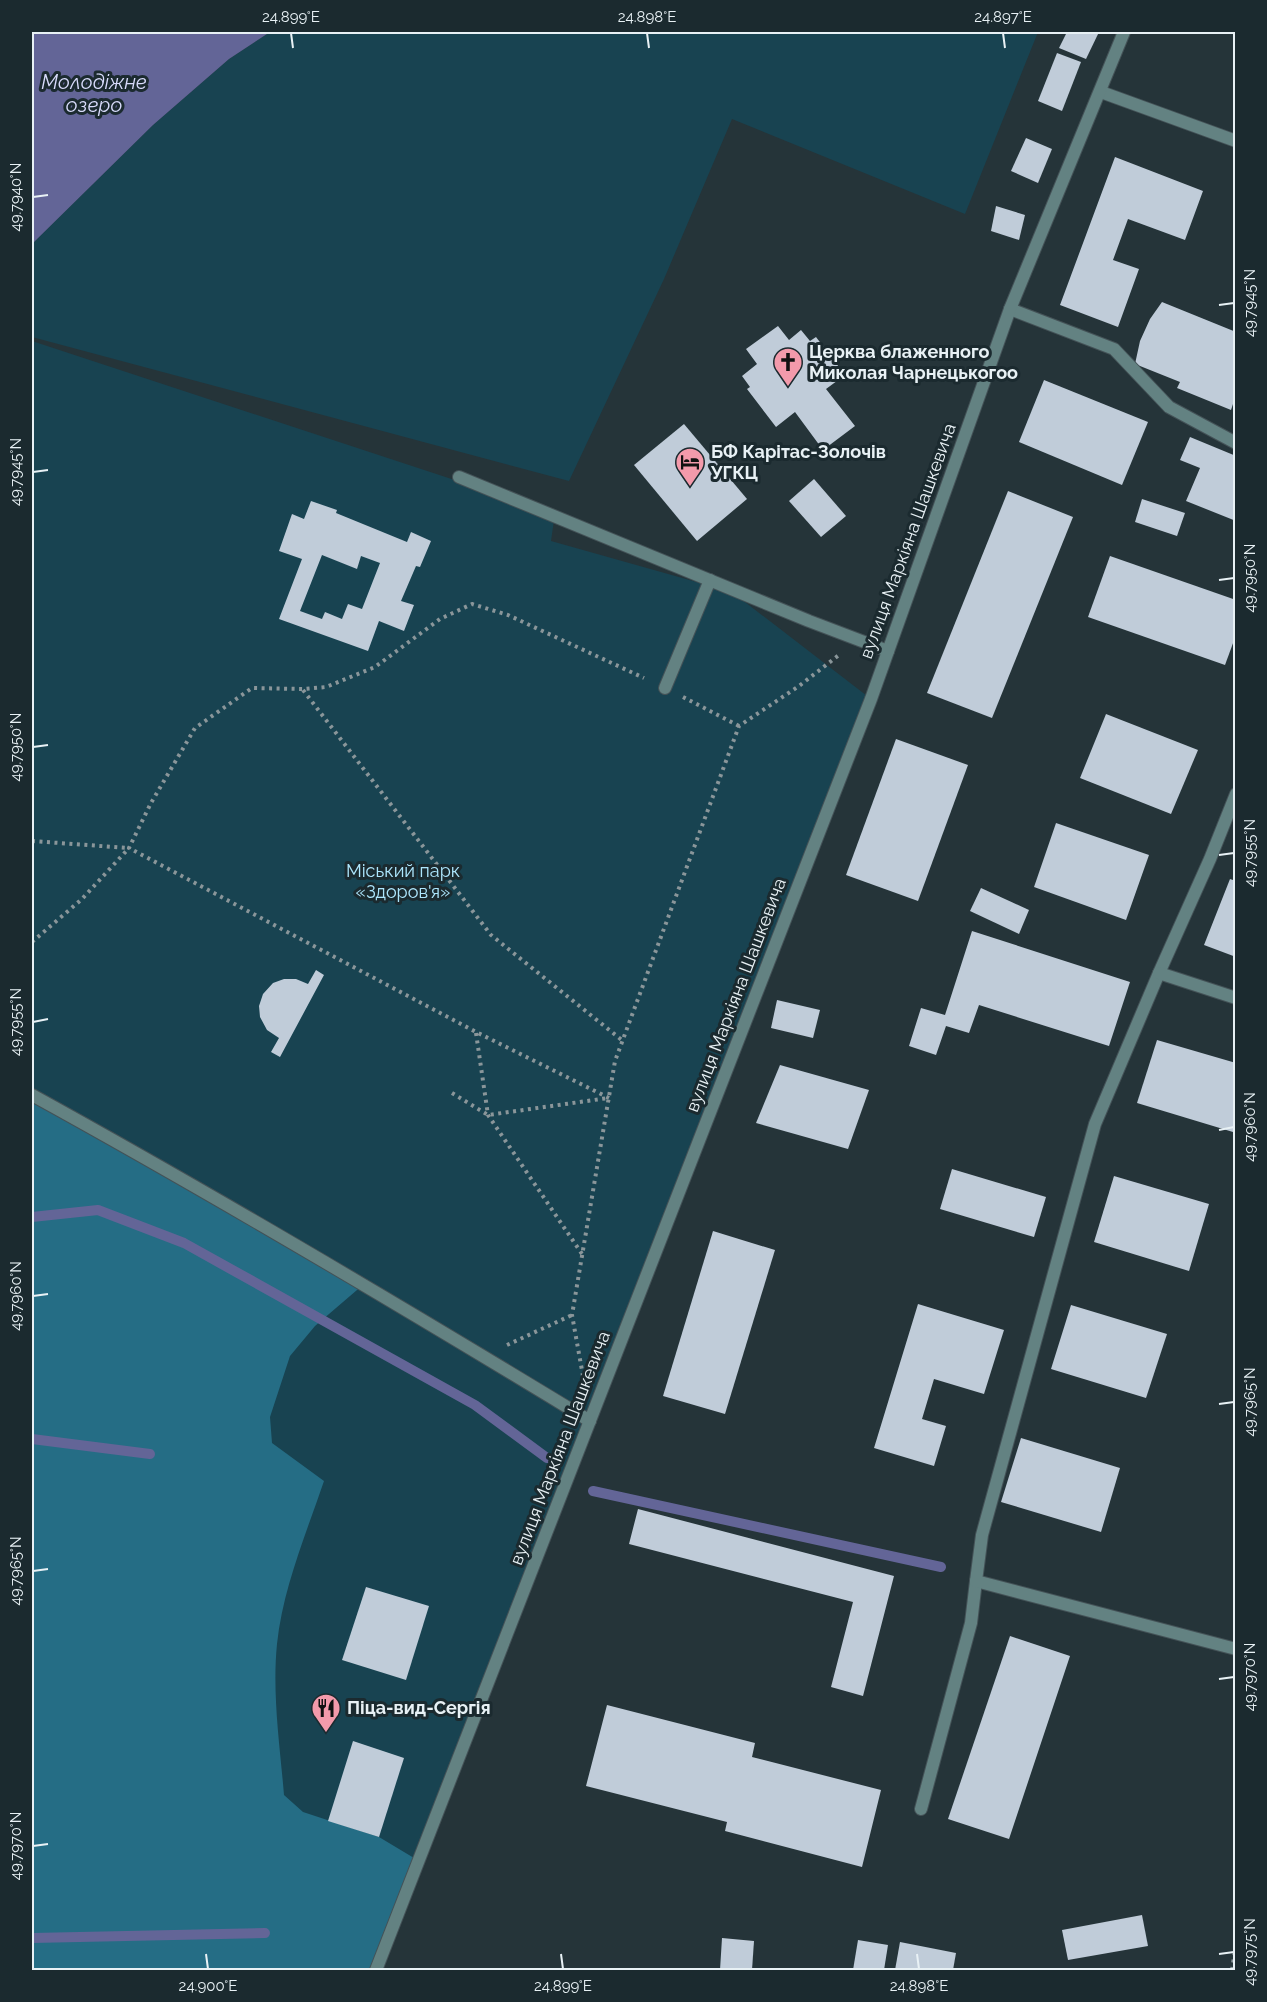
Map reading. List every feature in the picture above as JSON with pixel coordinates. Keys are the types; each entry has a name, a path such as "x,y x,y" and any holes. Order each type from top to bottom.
{"street":[{"name":"вулиця Маркіяна Шашкевича","path":"376,1971 888,651 1010,309 1124,32"},
{"path":"1101,92 1236,141"},
{"path":"1010,309 1114,349 1169,407 1236,443"},
{"path":"459,477 888,651"},
{"path":"665,688 710,580"},
{"path":"921,1809 971,1623 982,1535 1095,1124 1236,794"},
{"path":"1158,973 1236,998"},
{"path":"32,1095 194,1185 590,1421"},
{"path":"976,1581 1236,1649"}],"path":[{"path":"32,942 82,899 129,848 151,803 195,728 252,687 303,689 326,687 375,668 440,619 472,604 508,615 665,688 739,726"},
{"path":"590,1421 572,1316 615,1061 739,726 799,686 858,640"},
{"path":"303,689 491,935 623,1041"},
{"path":"32,841 129,848 476,1032 609,1098"},
{"path":"476,1032 488,1115"},
{"path":"452,1093 488,1115 582,1254"},
{"path":"488,1115 609,1098"},
{"path":"483,1356 572,1316"},
{"path":"1232,1971 1236,1944"}],"green space":[{"path":"270,32 1038,32 965,214 732,119 664,279 569,481 32,337 32,244 153,125 229,59"},
{"name":"Міський парк «Здоров'я»","path":"32,341 555,513 551,541 732,592 871,699 376,1970 32,1970"}],"shaded area":[{"path":"32,1095 364,1284 315,1326 290,1356 270,1417 272,1443 324,1481 284,1602 277,1644 276,1701 284,1795 303,1812 379,1837 419,1861 376,1970 32,1970"}],"water":[{"name":"Молодіжне озеро","path":"32,32 270,32 229,59 153,125 32,244"}],"building":[{"path":"1067,32 1099,32 1086,59 1059,48"},
{"path":"1057,53 1081,62 1062,111 1038,101"},
{"path":"1026,138 1052,149 1038,183 1011,171"},
{"path":"1115,157 1203,191 1185,240 1128,219 1113,260 1139,269 1118,327 1060,305"},
{"path":"996,206 1025,215 1019,240 991,231"},
{"path":"1162,302 1236,332 1234,341 1236,341 1236,405 1233,404 1231,410 1177,388 1180,382 1135,364 1140,341 1150,319"},
{"name":"Церква блаженного Миколая Чарнецькогоо","path":"778,326 789,340 801,330 810,341 816,337 845,375 826,389 855,426 823,450 795,412 776,427 747,389 750,387 742,376 757,364 746,349"},
{"path":"1044,380 1148,422 1122,485 1019,442"},
{"path":"684,424 747,499 697,541 634,465"},
{"path":"1190,437 1236,456 1236,521 1186,501 1200,468 1180,460"},
{"path":"814,479 846,516 821,537 789,501"},
{"path":"1008,491 1073,517 992,718 927,693"},
{"path":"1142,499 1185,513 1177,536 1135,522"},
{"path":"311,501 337,510 336,513 407,542 411,532 431,541 420,567 416,566 401,601 414,605 404,631 379,621 368,651 279,619 302,559 279,551 292,514 304,519","holes":["322,555 357,569 361,556 380,563 362,609 348,604 342,619 325,612 322,619 300,611"]},
{"path":"1110,556 1236,600 1236,635 1225,665 1088,617"},
{"path":"1106,714 1198,750 1171,814 1080,778"},
{"path":"896,739 968,765 918,901 846,875"},
{"path":"1056,823 1149,855 1126,920 1034,887"},
{"path":"1230,879 1236,881 1236,957 1204,945"},
{"path":"981,888 1029,910 1019,934 970,911"},
{"path":"972,931 1130,982 1109,1046 979,1005 969,1033 946,1026 936,1055 909,1046 921,1008 945,1015"},
{"path":"316,970 324,975 280,1057 271,1052 279,1038 267,1030 260,1017 259,1006 263,994 273,983 284,979 296,979 308,984"},
{"path":"777,1000 820,1010 813,1038 771,1028"},
{"path":"1157,1040 1236,1063 1236,1123 1233,1132 1137,1103"},
{"path":"780,1065 869,1090 848,1149 756,1123"},
{"path":"952,1169 1046,1197 1034,1237 940,1209"},
{"path":"1114,1176 1209,1204 1189,1271 1094,1242"},
{"path":"713,1231 775,1250 725,1414 663,1396"},
{"path":"918,1304 1004,1330 984,1394 934,1379 922,1419 946,1426 934,1466 874,1448"},
{"path":"1071,1305 1167,1334 1146,1398 1051,1369"},
{"path":"1021,1438 1120,1468 1101,1532 1001,1502"},
{"path":"638,1509 894,1576 863,1696 831,1687 853,1602 629,1544"},
{"path":"366,1587 429,1606 406,1680 342,1660"},
{"path":"1010,1636 1070,1656 1009,1839 948,1819"},
{"path":"607,1705 755,1743 752,1757 881,1790 862,1867 725,1831 727,1822 586,1786"},
{"path":"353,1741 404,1758 379,1837 328,1821"},
{"path":"1142,1915 1148,1946 1068,1960 1062,1930"},
{"path":"722,1938 754,1941 752,1970 720,1970"},
{"path":"858,1940 888,1945 884,1970 853,1970"},
{"path":"900,1942 956,1953 953,1970 895,1970"}],"waterway":[{"path":"32,1217 98,1210 184,1243 475,1405 547,1458"},
{"path":"32,1439 150,1454"},
{"path":"593,1491 941,1567"},
{"path":"32,1938 265,1933"}],"place":[{"name":"Церква блаженного Миколая Чарнецькогоо","path":"788,388"},
{"name":"БФ Карітас-Золочів УГКЦ","path":"690,488"},
{"name":"Піца-вид-Сергія","path":"326,1734"}]}
